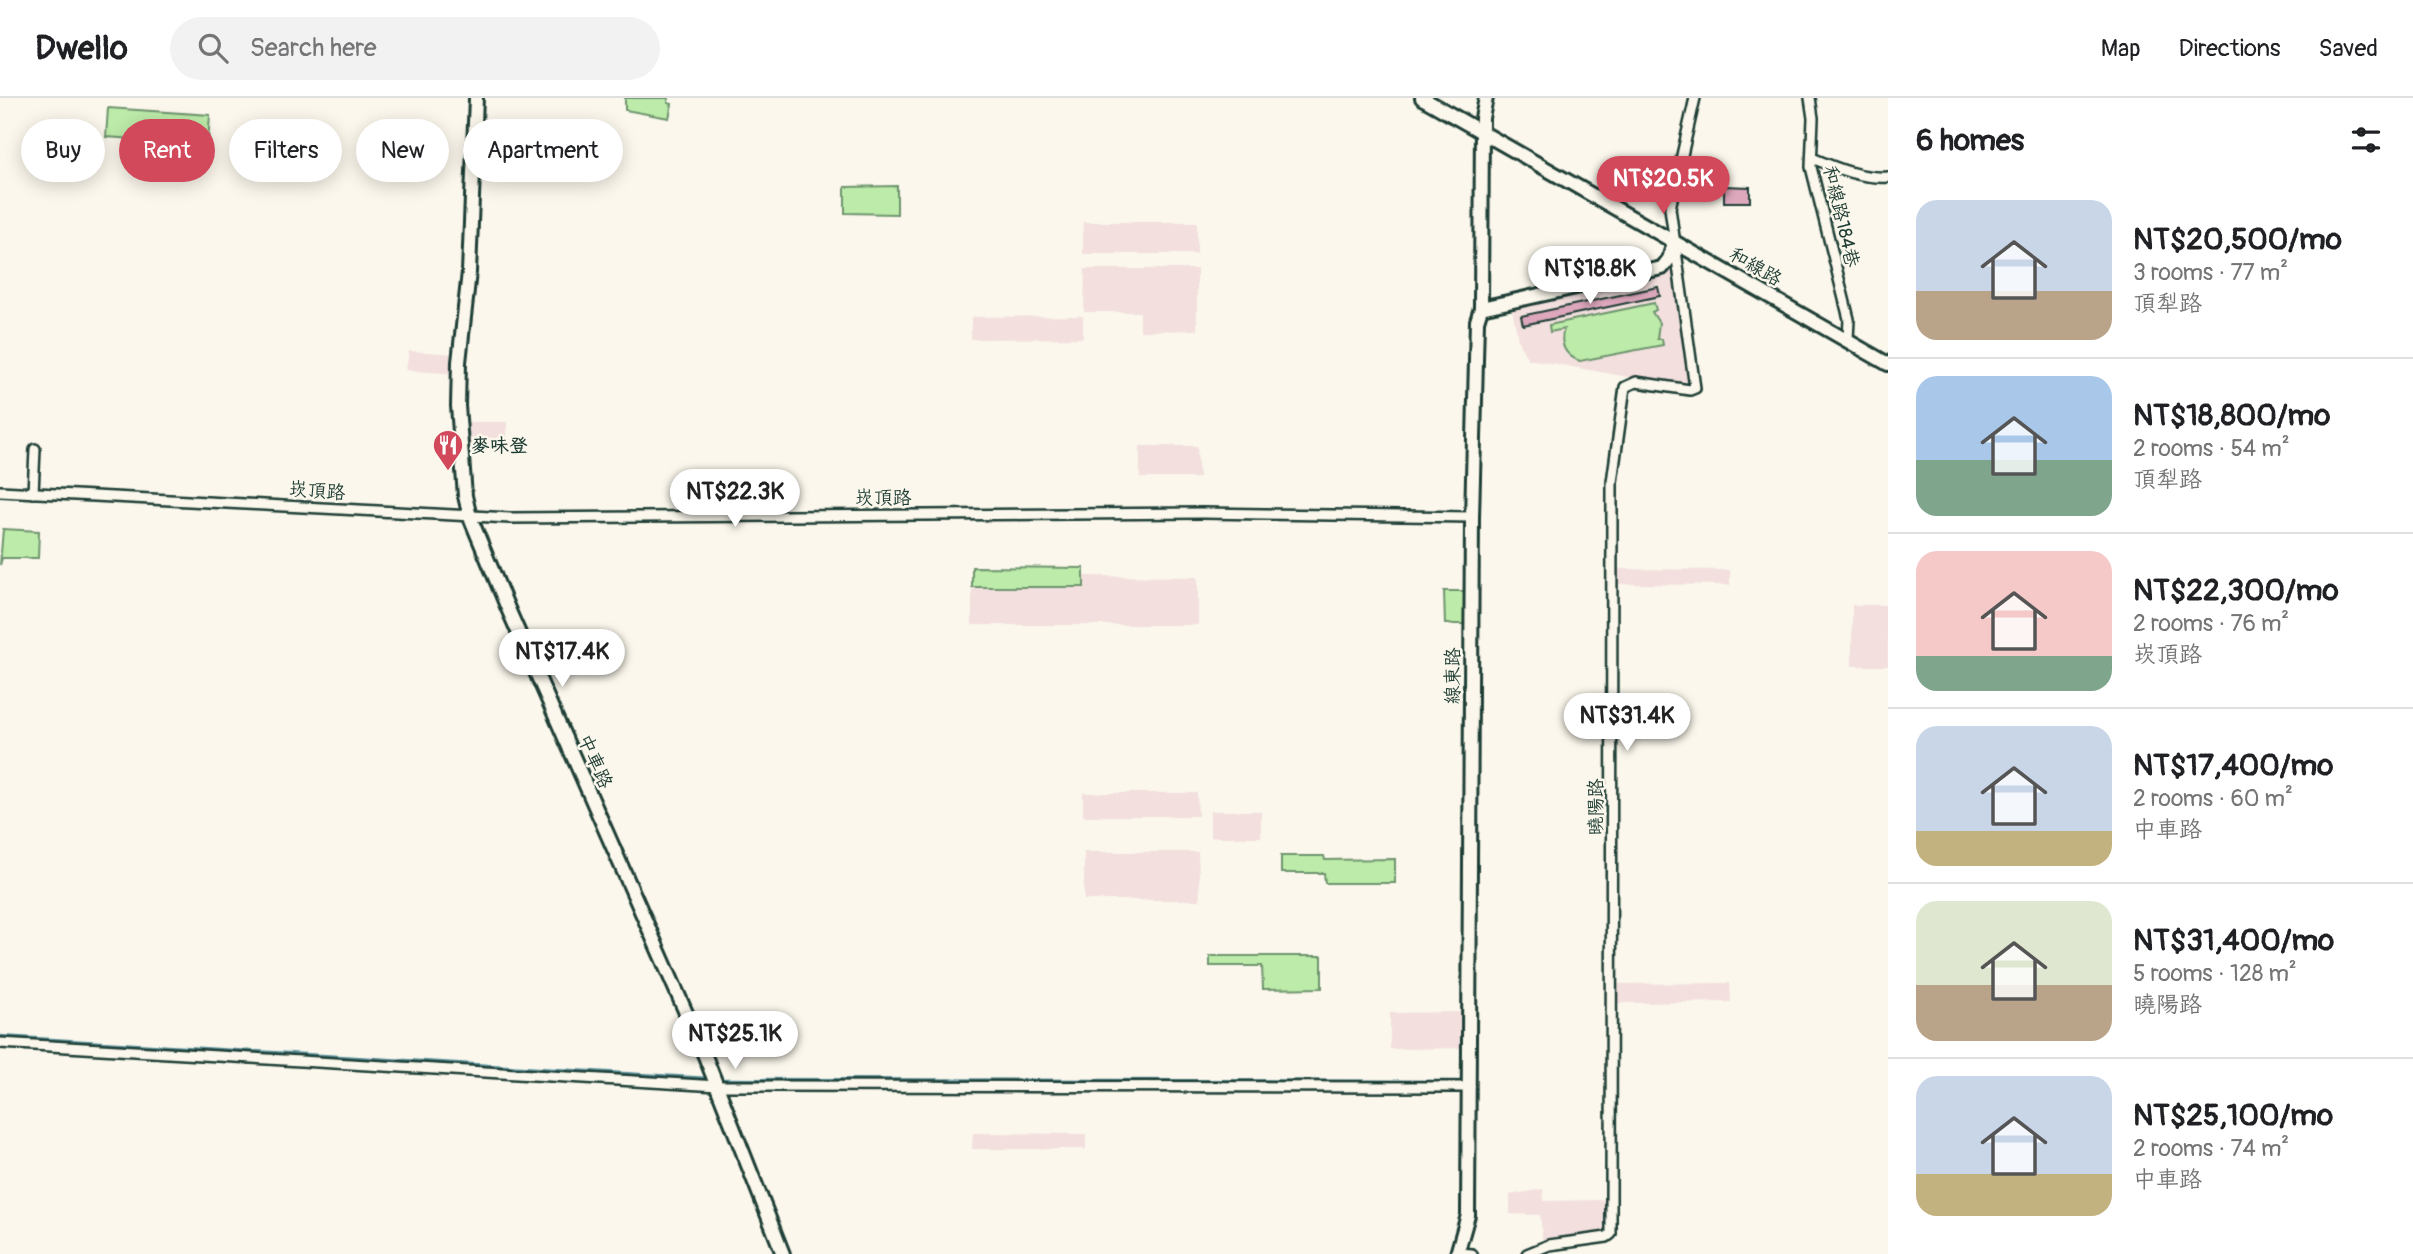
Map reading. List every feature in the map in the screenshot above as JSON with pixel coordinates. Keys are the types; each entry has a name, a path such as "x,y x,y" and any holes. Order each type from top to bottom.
{"street":[{"name":"中車路","path":"476,98 469,271 459,362 458,406 465,496 470,517 718,1086 783,1254"},
{"name":"和線路","path":"1422,98 1888,364"},
{"name":"線東路","path":"1457,1253 1468,1215 1472,517 1477,321 1481,309 1482,132 1486,98"},
{"path":"1481,309 1662,268 1669,259 1674,243 1670,208 1695,98"},
{"name":"和線路184巷","path":"1810,98 1813,178 1849,318 1848,340"},
{"path":"1812,158 1840,170 1857,172 1868,179 1888,177"},
{"name":"曉陽路","path":"1527,1254 1549,1245 1611,1234 1612,482 1625,387 1636,382 1690,390 1695,388 1674,243"},
{"path":"33,493 35,449"},
{"name":"崁頂路","path":"0,491 470,517 1175,513 1472,517"},
{"path":"0,1043 718,1086 1470,1087"},
{"path":"1457,1253 1472,1254"}],"shaded area":[{"path":"1083,222 1197,222 1197,254 1083,254"},
{"path":"1674,264 1692,382 1673,385 1528,359 1519,344 1511,304 1665,270"},
{"path":"1085,269 1197,269 1197,330 1140,331 1140,312 1084,312"},
{"path":"1083,316 1083,338 971,339 971,317"},
{"path":"409,351 456,354 456,374 406,370"},
{"path":"466,422 507,422 507,447 468,448"},
{"path":"1140,446 1197,446 1199,478 1140,478"},
{"path":"1617,569 1730,570 1730,585 1617,584"},
{"path":"1084,576 1198,577 1198,625 972,625 972,587 1084,587"},
{"path":"1852,605 1888,605 1888,666 1852,666"},
{"path":"1083,793 1197,793 1198,816 1083,816"},
{"path":"1210,811 1261,811 1261,837 1210,837"},
{"path":"1084,852 1198,852 1200,900 1084,900"},
{"path":"1730,983 1731,1002 1618,1003 1618,984"},
{"path":"1465,1012 1466,1048 1390,1049 1390,1013"},
{"path":"973,1133 1086,1134 1086,1149 972,1149"},
{"path":"1543,1189 1544,1201 1607,1200 1607,1237 1543,1244 1540,1215 1510,1214 1510,1195"}],"green space":[{"path":"625,98 668,98 668,103 672,104 669,118 625,110"},
{"path":"108,108 210,115 210,119 119,119 119,138 106,137"},
{"path":"897,186 897,214 845,213 845,187"},
{"path":"1654,303 1656,310 1652,312 1659,323 1657,339 1662,339 1663,345 1580,361 1564,349 1564,329 1550,332 1549,325"},
{"path":"3,529 39,531 38,558 2,558 0,565"},
{"path":"972,567 1084,568 1084,587 972,587"},
{"path":"1444,591 1464,591 1464,624 1445,624"},
{"path":"1281,856 1324,856 1325,860 1395,859 1395,883 1325,883 1324,873 1281,873"},
{"path":"1210,956 1322,956 1322,988 1263,989 1262,966 1210,966"}],"building":[{"path":"1724,186 1750,187 1750,202 1724,202"},
{"path":"1658,287 1660,296 1523,325 1521,316"}],"waterway":[{"path":"1645,266 1660,260 1666,250"},
{"path":"0,1036 708,1078"},
{"path":"718,1079 1463,1081"}],"place":[{"name":"麥味登","path":"448,472"}]}
